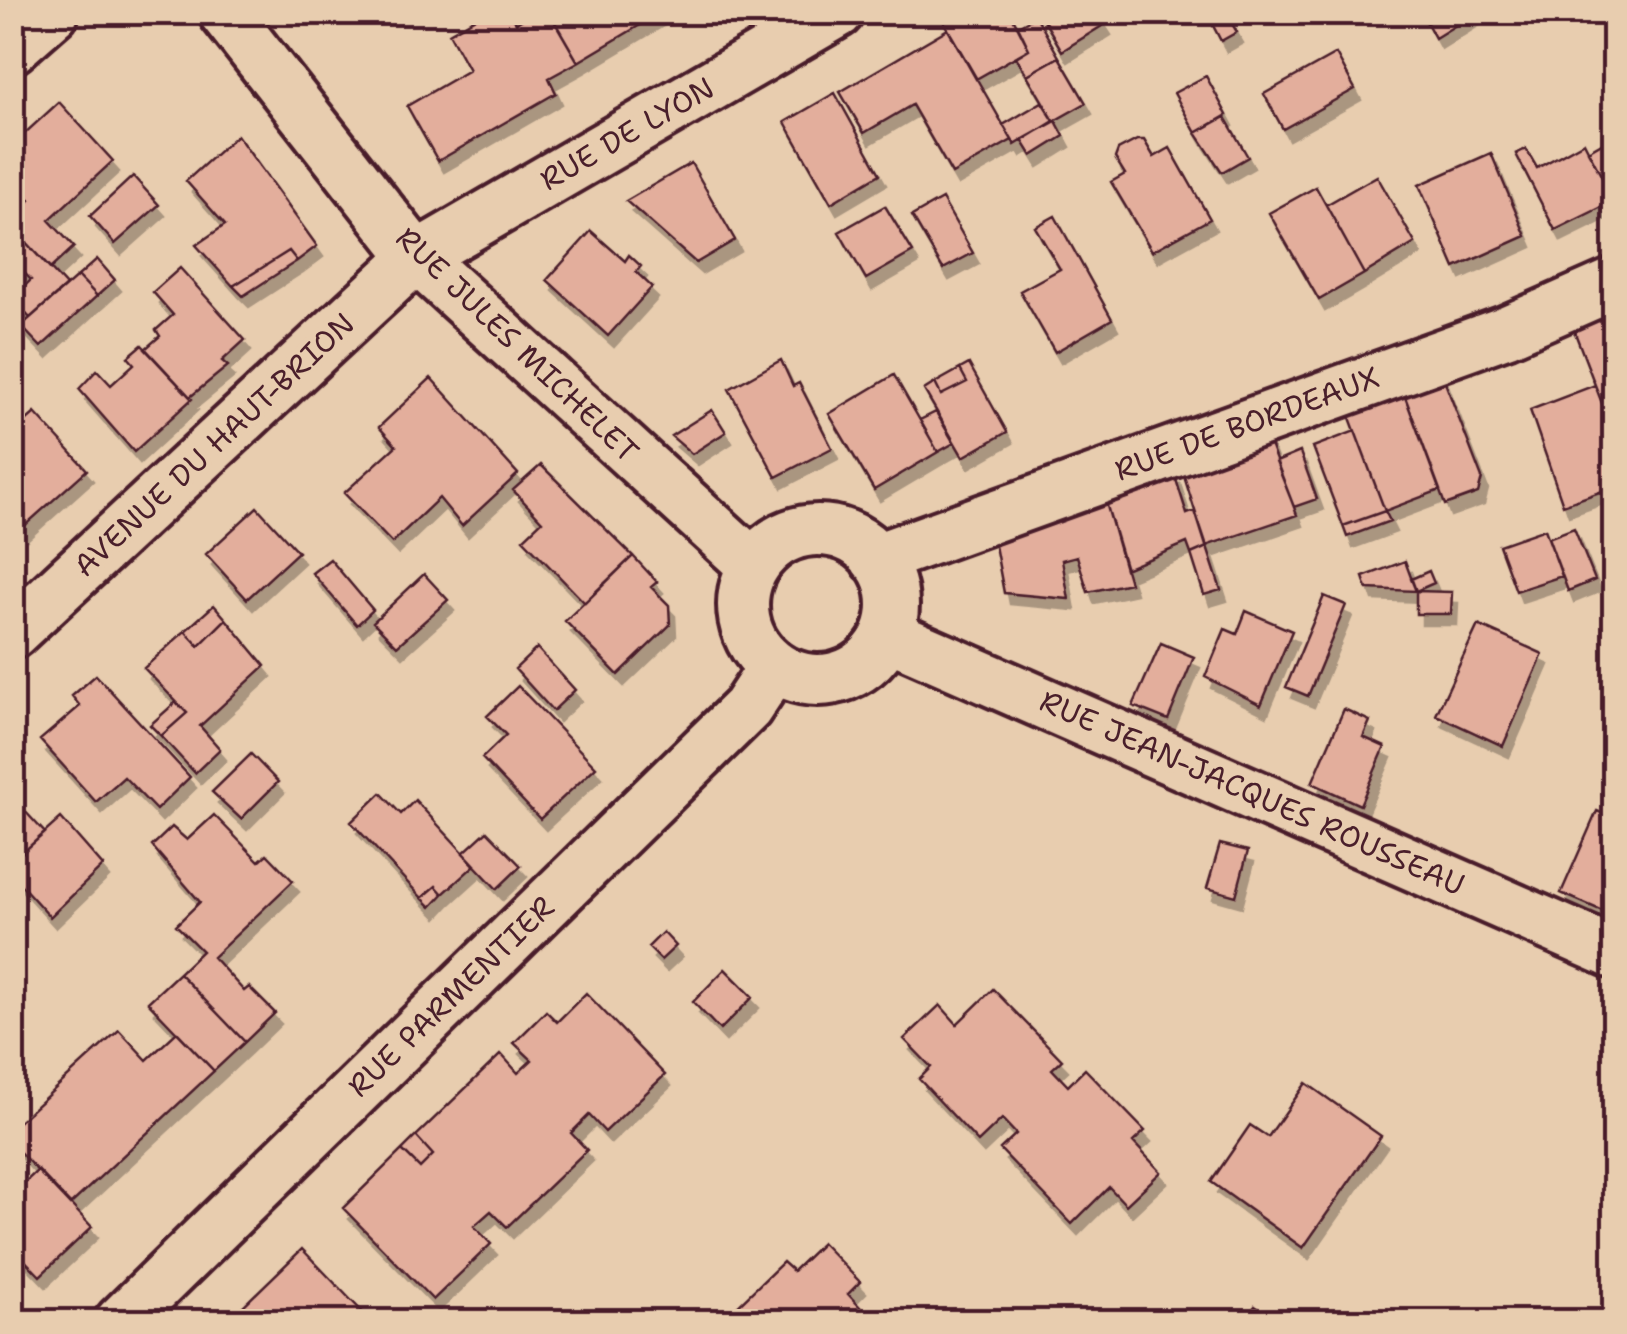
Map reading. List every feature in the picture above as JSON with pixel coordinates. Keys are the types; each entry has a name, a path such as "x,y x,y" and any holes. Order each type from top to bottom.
{"street":[{"path":"12,48 53,12"},
{"name":"RUE JULES MICHELET","path":"224,12 416,256 754,566"},
{"name":"RUE DE LYON","path":"416,256 838,12"},
{"name":"AVENUE DU HAUT-BRION","path":"12,633 416,256"},
{"name":"RUE DE BORDEAUX","path":"876,559 1505,332 1614,284"},
{"path":"828,530 855,540 876,559 890,582 894,609 888,635 868,662 839,678 805,680 774,667 755,647 744,621 744,592 754,566 772,546 798,532 828,530"},
{"name":"RUE JEAN-JACQUES ROUSSEAU","path":"888,635 1614,953"},
{"name":"RUE PARMENTIER","path":"120,1322 747,708 774,667"}],"building":[{"path":"486,12 510,12 516,23 535,12 549,12 578,62 549,78 556,93 438,161 407,106 469,70 449,33"},
{"path":"549,12 662,12 578,62"},
{"path":"938,12 1010,12 1029,49 976,79"},
{"path":"1039,12 1097,12 1105,24 1062,51"},
{"path":"1206,12 1225,12 1237,32 1221,41"},
{"path":"1421,12 1477,12 1435,38"},
{"path":"1036,16 1059,57 1027,75 1016,57 1029,49 1018,26"},
{"path":"948,29 1012,140 952,174 912,105 864,133 840,92"},
{"path":"1336,54 1355,89 1283,129 1264,94"},
{"path":"1059,57 1086,103 1054,121 1027,75"},
{"path":"1206,76 1227,115 1196,133 1174,93"},
{"path":"835,93 880,174 831,203 785,122"},
{"path":"59,102 113,161 49,220 74,247 50,269 12,227 12,217 30,200 12,180 12,145"},
{"path":"1042,102 1054,121 1015,145 1003,125"},
{"path":"1225,117 1248,157 1222,172 1196,133"},
{"path":"1056,121 1064,136 1032,156 1022,140"},
{"path":"237,135 317,246 297,261 289,251 233,286 196,245 225,225 186,181"},
{"path":"1614,136 1614,198 1588,151"},
{"path":"1144,140 1154,157 1170,148 1210,219 1152,251 1111,182 1125,174 1115,158 1118,150"},
{"path":"1584,142 1614,201 1555,230 1516,154 1526,149 1537,168"},
{"path":"1491,153 1526,236 1455,268 1419,185"},
{"path":"691,163 735,240 696,263 626,201"},
{"path":"133,176 159,205 115,244 90,216"},
{"path":"1377,176 1415,243 1364,274 1326,205"},
{"path":"1316,187 1364,274 1319,300 1269,213"},
{"path":"942,199 973,253 943,269 912,216"},
{"path":"885,206 913,252 866,279 839,232"},
{"path":"1055,216 1112,319 1055,352 1020,291 1060,269 1035,227"},
{"path":"12,227 66,286 30,318 12,298 31,280 12,260"},
{"path":"591,231 625,261 629,255 641,266 636,272 652,287 608,336 547,280"},
{"path":"289,251 297,261 243,296 233,286"},
{"path":"97,259 115,280 97,296 78,276"},
{"path":"180,268 245,340 222,361 228,366 190,397 145,349 160,336 156,330 173,315 153,292"},
{"path":"78,276 97,296 41,347 21,326"},
{"path":"1614,302 1614,407 1605,411 1570,320"},
{"path":"142,345 192,399 134,452 79,389 97,370 111,385 134,364 128,357"},
{"path":"781,360 793,386 799,383 832,448 776,477 729,389"},
{"path":"969,364 1007,432 963,457 924,390 935,383 941,395 967,382 960,369"},
{"path":"960,369 967,382 941,395 935,383"},
{"path":"1441,372 1482,478 1478,493 1445,505 1401,386"},
{"path":"894,375 938,452 874,490 829,414"},
{"path":"431,378 518,474 462,526 439,498 392,543 344,493 396,446 379,427"},
{"path":"1595,385 1614,434 1614,487 1563,505 1530,410"},
{"path":"1401,386 1440,490 1385,511 1346,407"},
{"path":"1614,407 1614,420 1610,422 1605,411"},
{"path":"712,410 726,432 692,454 671,436"},
{"path":"936,412 954,443 938,452 920,420"},
{"path":"35,413 87,470 21,529 12,519 12,433"},
{"path":"1355,431 1385,511 1343,526 1313,447"},
{"path":"1267,437 1297,515 1206,546 1182,470"},
{"path":"1300,452 1317,499 1294,507 1276,462"},
{"path":"541,465 633,556 585,603 523,539 542,521 513,490"},
{"path":"1174,473 1187,514 1195,511 1207,547 1191,554 1187,543 1125,569 1105,499"},
{"path":"1105,499 1130,583 1088,592 1077,556 1062,560 1069,599 1004,593 994,540"},
{"path":"257,507 298,552 247,599 206,554"},
{"path":"1385,511 1390,521 1347,537 1343,526"},
{"path":"1574,528 1595,580 1568,591 1548,538"},
{"path":"1545,529 1562,576 1516,591 1499,545"},
{"path":"1207,547 1221,590 1204,595 1191,554"},
{"path":"633,556 657,582 651,587 669,605 670,625 618,675 565,621"},
{"path":"330,559 373,610 357,625 312,573"},
{"path":"1405,561 1416,591 1367,589 1363,577"},
{"path":"1429,571 1434,583 1416,591 1411,579"},
{"path":"424,574 448,600 397,646 373,622"},
{"path":"1416,591 1452,592 1451,614 1416,614"},
{"path":"1324,596 1346,605 1308,696 1286,687"},
{"path":"214,605 226,619 199,646 185,631"},
{"path":"1246,611 1292,631 1261,705 1205,677 1225,629 1237,634"},
{"path":"226,619 265,666 200,726 220,749 195,773 161,736 187,713 144,668 185,631 199,646"},
{"path":"1478,625 1543,654 1503,746 1436,715"},
{"path":"1161,643 1194,657 1168,720 1133,706"},
{"path":"537,648 575,690 553,711 515,669"},
{"path":"96,675 190,777 156,810 124,777 96,802 40,740 80,706 72,696"},
{"path":"518,686 596,767 540,819 482,758 506,735 487,716"},
{"path":"176,702 187,713 161,736 150,725"},
{"path":"1344,709 1370,721 1363,737 1385,747 1360,805 1312,783"},
{"path":"251,754 278,782 241,819 212,792"},
{"path":"381,793 401,814 415,800 475,865 443,894 436,886 422,898 351,822"},
{"path":"23,809 45,833 12,862 12,818"},
{"path":"1597,811 1614,818 1614,916 1561,893"},
{"path":"214,815 259,861 267,854 293,881 213,957 244,991 249,987 275,1013 245,1042 179,973 202,951 176,925 200,902 152,846 172,827 187,840"},
{"path":"61,818 103,866 50,917 12,875 12,862"},
{"path":"487,831 521,866 497,889 463,853"},
{"path":"1220,844 1248,851 1236,896 1207,888"},
{"path":"436,886 443,894 431,907 422,898"},
{"path":"663,932 676,946 661,960 648,947"},
{"path":"725,969 753,997 720,1030 693,1002"},
{"path":"179,973 245,1042 214,1071 148,1002"},
{"path":"993,989 1062,1060 1052,1069 1068,1086 1085,1069 1145,1131 1133,1142 1161,1172 1126,1205 1109,1187 1072,1224 1000,1149 1016,1134 1002,1119 978,1142 919,1079 931,1067 904,1039 940,1005 957,1024"},
{"path":"586,993 665,1075 605,1132 589,1115 571,1133 587,1150 507,1227 491,1211 474,1226 491,1244 433,1300 343,1208 402,1150 420,1168 433,1155 416,1136 501,1054 518,1073 532,1060 514,1043 546,1011 557,1022"},
{"path":"119,1030 147,1060 177,1032 214,1071 70,1205 12,1144 12,1128"},
{"path":"1306,1083 1381,1136 1303,1248 1211,1182 1250,1125 1268,1137"},
{"path":"416,1136 433,1155 420,1168 402,1150"},
{"path":"38,1170 92,1227 40,1276 12,1247 12,1194"},
{"path":"822,1243 860,1282 848,1294 874,1322 737,1322 729,1314 783,1262 793,1271"},
{"path":"302,1249 372,1322 254,1322 241,1308"},
{"path":"1255,1306 1278,1322 1244,1322"},
{"path":"241,1308 254,1322 226,1322"}]}
